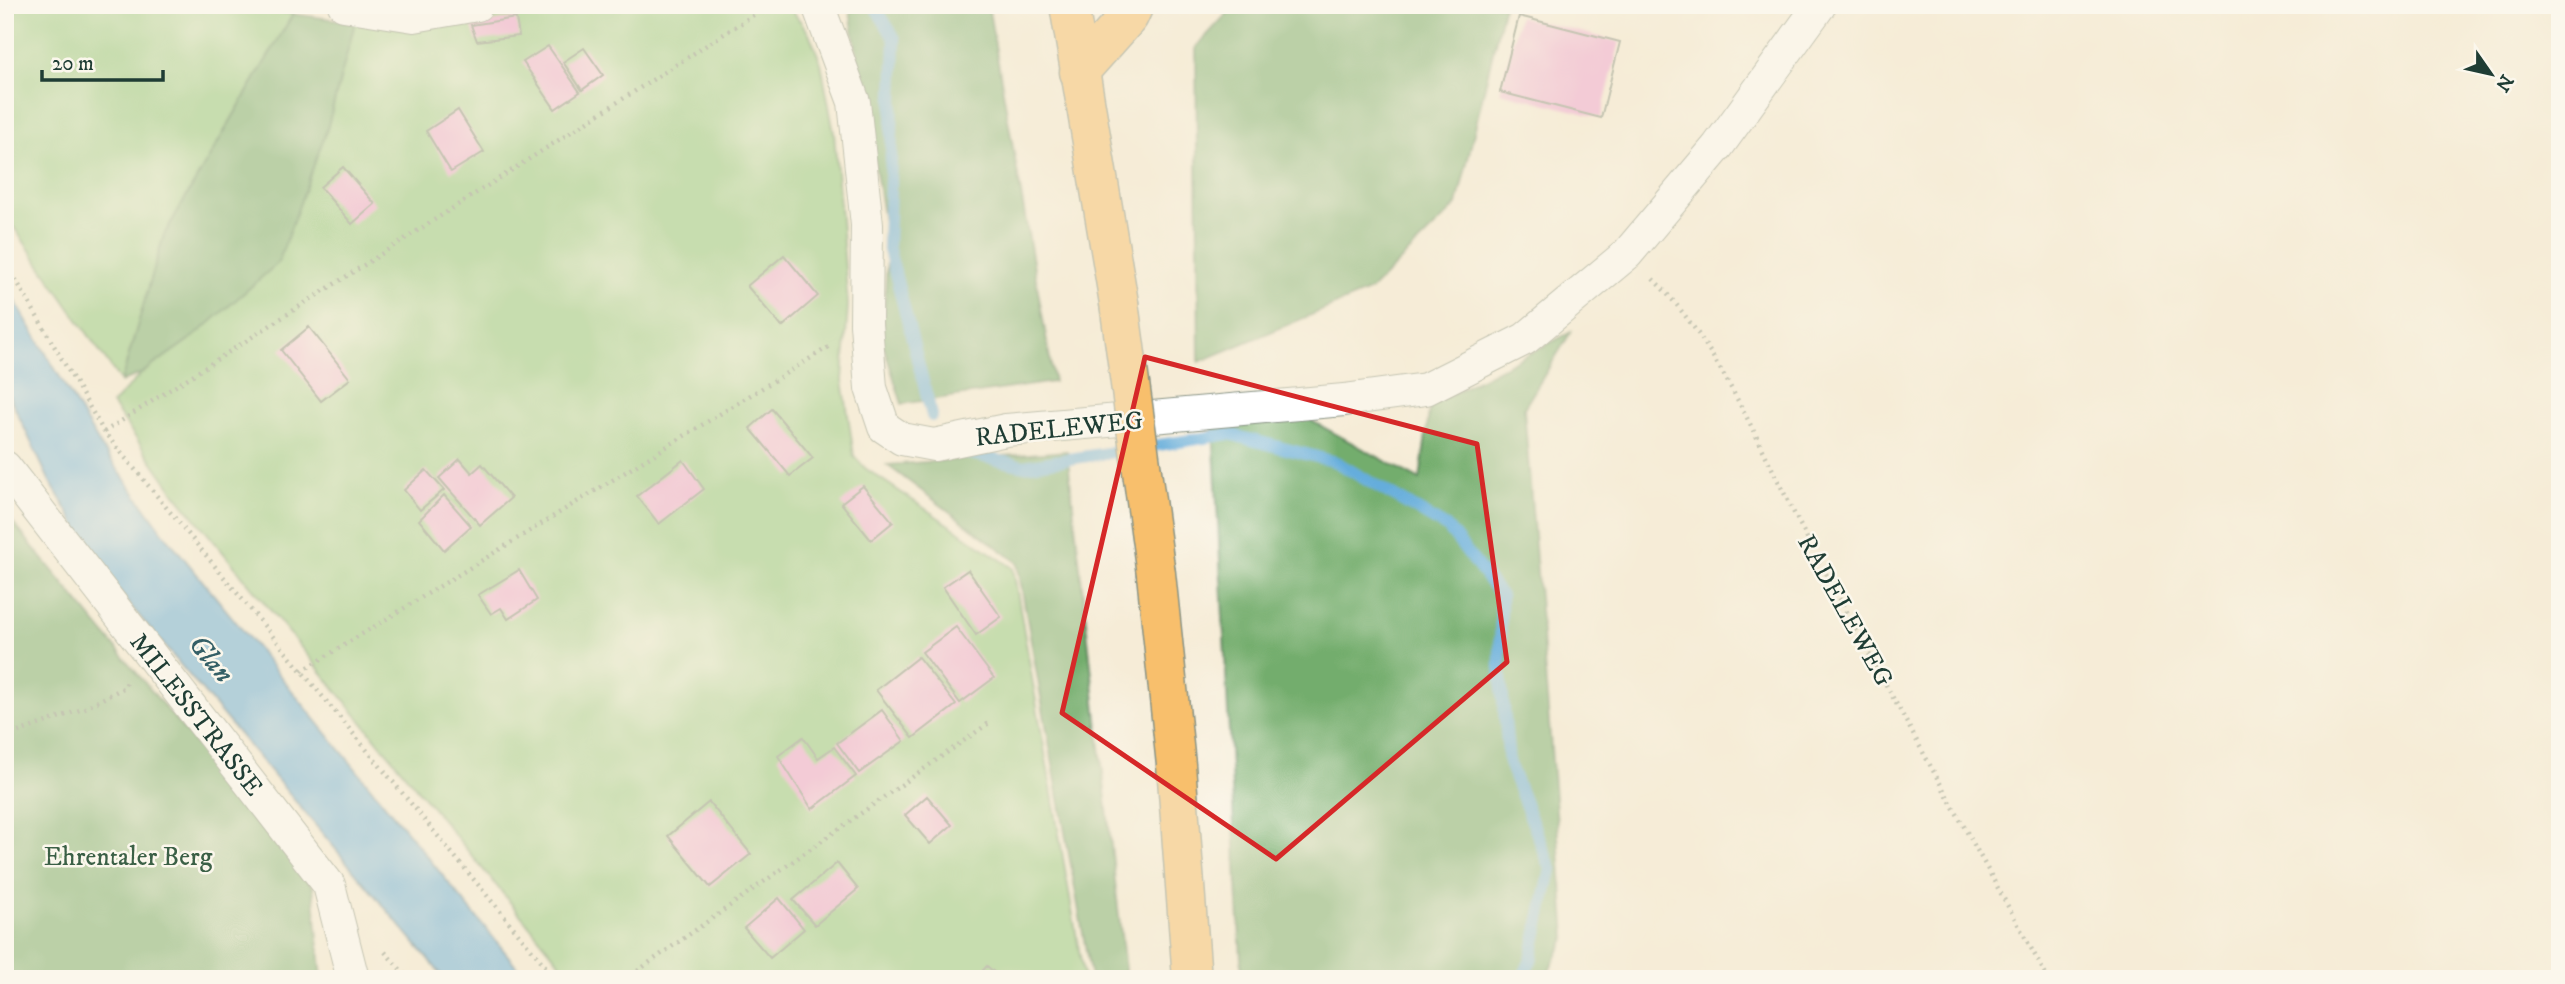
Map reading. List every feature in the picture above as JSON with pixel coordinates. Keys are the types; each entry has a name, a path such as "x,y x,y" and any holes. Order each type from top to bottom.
{"highway":[{"path":"1069,5 1119,303 1156,574 1176,765 1192,979"},
{"path":"1079,72 1129,16 1134,5"}],"street":[{"path":"344,5 414,16 477,5"},
{"name":"RADELEWEG","path":"818,5 853,102 867,225 866,324 871,388 884,427 902,439 934,445 1006,430 1344,400 1426,389 1525,339 1627,254 1718,146 1820,5"},
{"name":"MILESSTRASSE","path":"5,467 329,884 353,979"}],"path":[{"path":"104,432 769,5"},
{"name":"RADELEWEG","path":"1627,254 1671,296 1726,381 1809,542 2048,979"},
{"path":"5,261 104,432 556,979"},
{"path":"302,671 866,324"},
{"path":"5,737 85,708 125,687 136,656 136,636"},
{"path":"626,979 989,723"}],"highlighted area":[{"path":"1145,357 1477,444 1507,662 1276,859 1062,713"}],"green space":[{"path":"5,5 241,5 293,14 164,235 121,382 11,223 5,208"},
{"path":"540,5 788,5 809,33 821,63 834,133 848,305 843,380 854,456 865,468 1013,568 1084,979 573,979 176,495 112,404 142,373 197,334 327,129 355,22 429,26"},
{"path":"849,5 988,5 1054,382 902,404 882,341 888,246"},
{"path":"1235,5 1504,5 1457,205 1371,290 1199,362 1196,47"},
{"path":"293,14 355,22 327,129 278,263 197,334 142,373 121,382 164,235"},
{"path":"1571,332 1524,408 1566,937 1545,979 1242,979 1213,427 1301,415 1420,480 1430,405"},
{"path":"1067,451 1126,979 1091,979 1017,562 887,465"},
{"name":"Ehrentaler Berg","path":"5,513 313,887 322,979 5,979"}],"water":[{"name":"Glan","path":"5,284 100,445 165,535 527,979 445,979 109,580 49,480 5,387"}],"building":[{"path":"1519,16 1620,42 1601,118 1500,92"},
{"path":"516,18 519,36 477,41 471,25"},
{"path":"548,46 580,92 555,109 523,62"},
{"path":"584,48 603,75 582,90 563,62"},
{"path":"458,110 484,152 451,172 426,131"},
{"path":"343,167 375,204 352,224 320,187"},
{"path":"784,255 818,296 782,327 747,286"},
{"path":"309,327 350,379 321,401 281,350"},
{"path":"772,409 813,458 790,476 750,428"},
{"path":"460,459 472,473 482,464 511,498 480,525 439,478"},
{"path":"683,460 704,489 659,524 637,496"},
{"path":"426,470 444,490 420,510 404,490"},
{"path":"863,486 893,522 871,540 841,503"},
{"path":"444,495 471,526 444,550 419,520"},
{"path":"519,570 537,600 508,619 501,608 491,614 478,595"},
{"path":"968,570 1001,617 976,635 943,587"},
{"path":"956,627 994,678 960,703 922,652"},
{"path":"918,657 956,705 913,738 876,690"},
{"path":"882,710 904,741 859,773 837,743"},
{"path":"803,737 818,758 834,747 856,776 812,809 778,756"},
{"path":"927,796 952,825 930,844 905,815"},
{"path":"709,802 751,854 710,887 668,836"},
{"path":"837,863 858,889 815,925 793,900"},
{"path":"779,898 804,929 770,958 744,928"},
{"path":"987,966 1002,979 975,979"}],"waterway":[{"path":"874,5 895,39 888,246 932,416"},
{"path":"957,451 1024,466 1229,434 1336,462 1448,528 1501,596 1500,667 1509,763 1551,869 1531,960 1522,979"}]}
